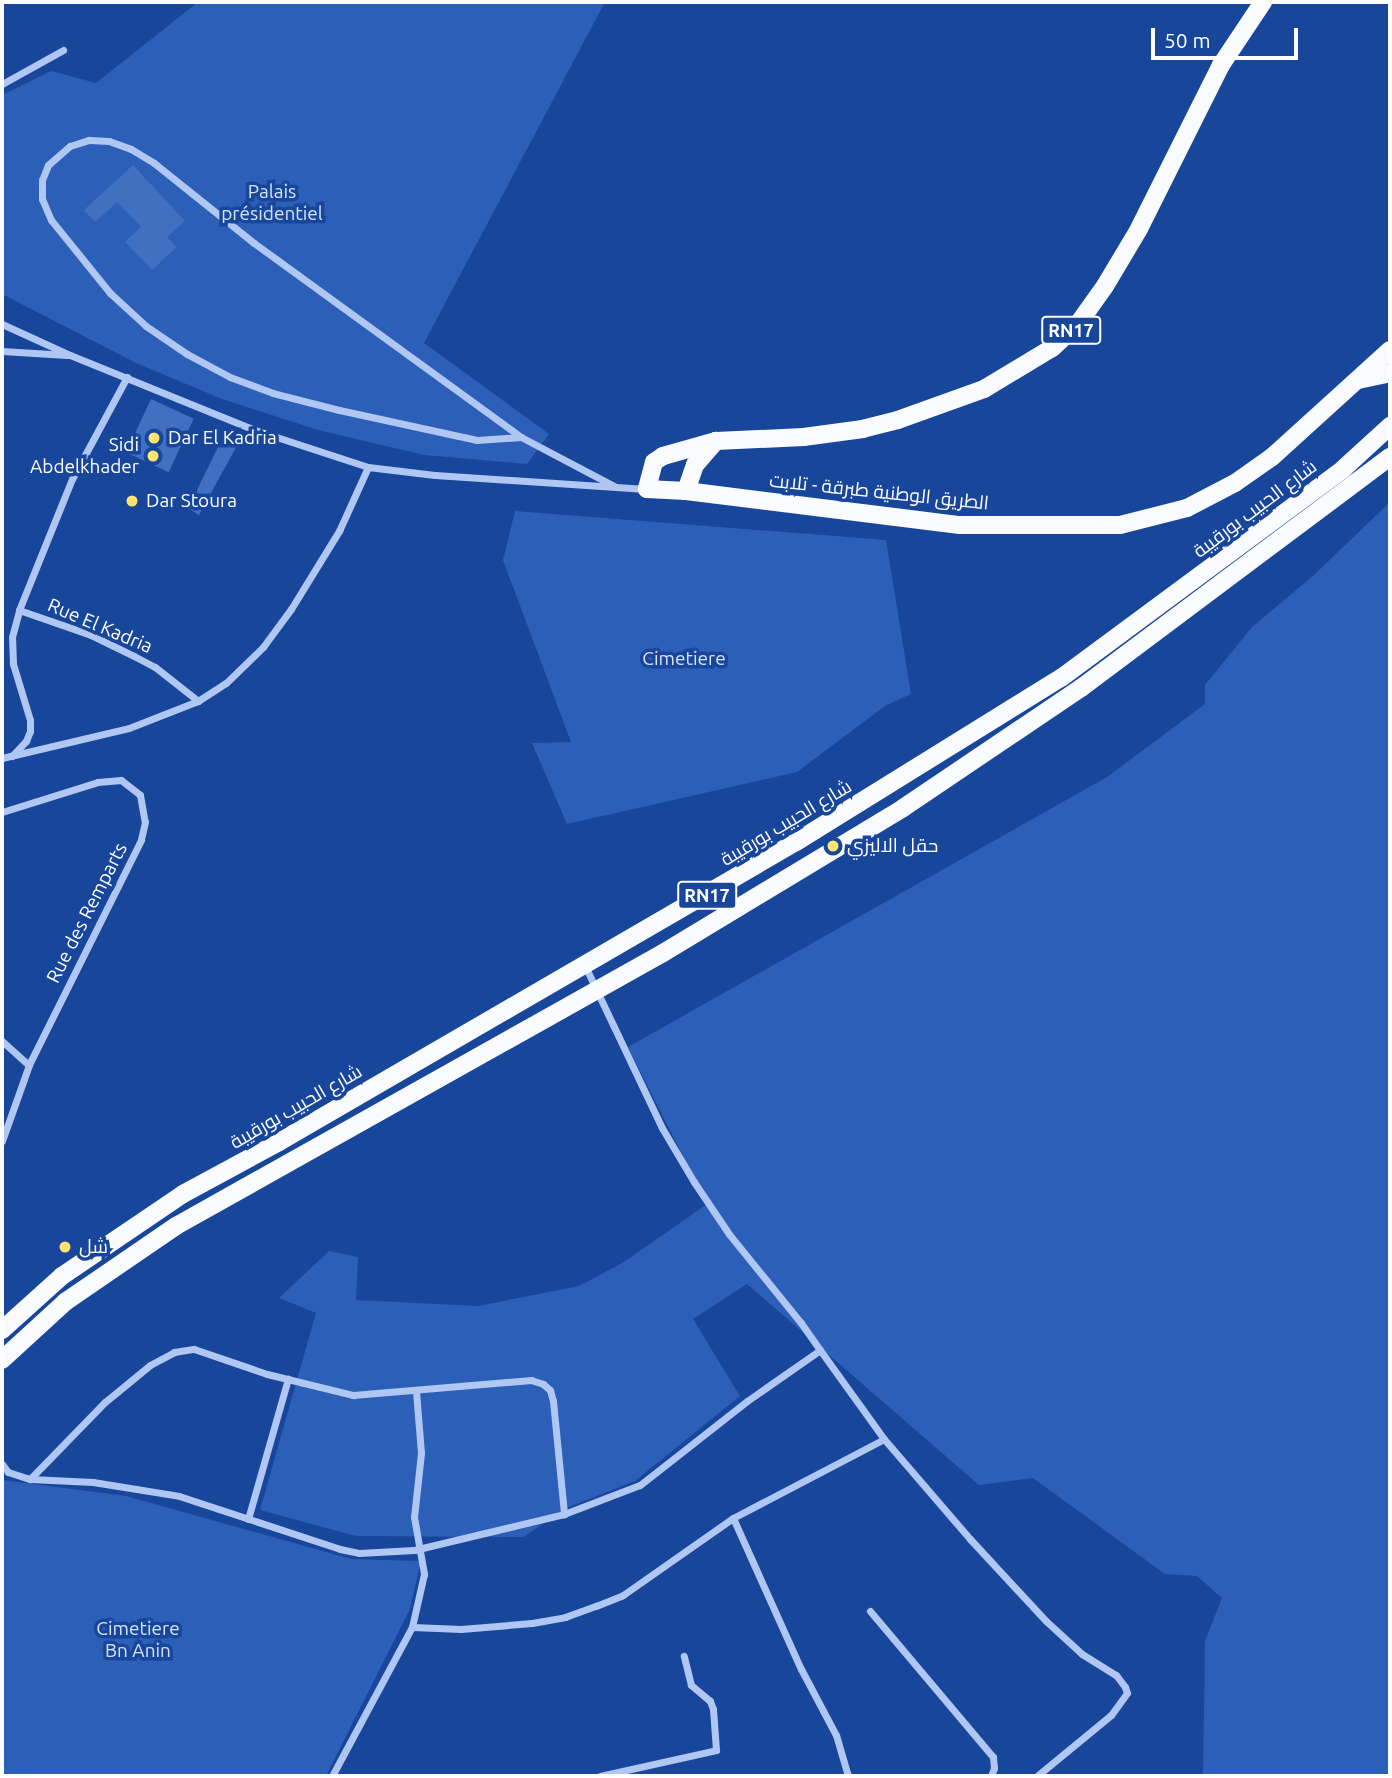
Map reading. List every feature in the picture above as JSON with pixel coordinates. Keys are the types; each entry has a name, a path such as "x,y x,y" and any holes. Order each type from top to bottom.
{"main road":[{"name":"RN17","path":"646,489 654,462 663,456 716,441 804,437 863,429 898,420 984,389 1052,348 1077,324 1105,286 1139,229 1220,65 1263,2"},
{"name":"الطريق الوطنية طبرقة - تلابت","path":"646,489 686,491 960,525 1120,525 1187,508 1235,483 1272,457 1358,380 1366,368 1390,350"},
{"name":"الطريق الوطنية طبرقة - تلابت","path":"1358,380 1390,373"},
{"name":"شارع الحبيب بورقيبة","path":"2,1330 62,1276 183,1194 584,966 864,802 1061,678 1343,469 1390,426"},
{"path":"686,491 695,465 716,441"},
{"name":"شارع الحبيب بورقيبة","path":"2,1360 65,1302 176,1226 598,990 903,808 1081,688 1390,457"}],"street":[{"path":"2,84 63,50"},
{"path":"521,437 477,440 339,411 273,393 230,376 187,354 146,326 110,293 51,220 42,199 42,180 48,164 70,146 89,140 108,141 131,149 154,163 254,243 521,437 615,487"},
{"path":"2,324 70,355 255,430 368,467 435,475 646,489"},
{"path":"2,351 70,355"},
{"path":"12,756 26,741 30,732 30,720 13,664 12,637 19,610 72,479 127,377"},
{"path":"2,758 129,728 198,701 226,683 263,647 291,609 339,531 368,467"},
{"name":"Rue El Kadria","path":"19,610 91,635 134,656 155,667 198,701"},
{"path":"2,660 13,664"},
{"name":"Rue des Remparts","path":"2,812 98,782 121,780 140,794 144,808 141,840 29,1065 2,1141"},
{"path":"584,966 598,990 650,1104 694,1182 729,1234 820,1350 884,1438 970,1539 1046,1621 1082,1654 1116,1675 1125,1687 1127,1693 1111,1715 1037,1776"},
{"path":"2,1041 29,1065"},
{"path":"30,1479 105,1402 150,1365 174,1352 194,1349 288,1379 353,1395 531,1380 543,1384 550,1390 553,1401 564,1514"},
{"path":"2,1464 8,1472 30,1479 93,1482 179,1496 359,1553 419,1549 564,1514 640,1485 747,1401 820,1350"},
{"path":"247,1518 288,1379"},
{"path":"332,1776 412,1627 424,1574 414,1517 421,1453 416,1391"},
{"path":"412,1627 495,1627 565,1617 624,1595 733,1518 884,1438"},
{"path":"733,1518 810,1689 836,1735 848,1776"},
{"path":"870,1611 993,1757 994,1768 990,1776"},
{"path":"600,1776 716,1750 713,1709 710,1701 691,1685 684,1656"}],"green space":[{"name":"Palais présidentiel","path":"198,2 605,2 424,343 549,434 527,464 424,455 318,430 222,399 136,363 2,294 2,95 51,71 96,83"},
{"path":"1390,502 1390,1776 1203,1776 1205,1641 1222,1598 1197,1576 1165,1574 1033,1478 979,1485 747,1284 693,1319 740,1396 635,1481 569,1507 523,1537 356,1536 260,1510 316,1313 279,1298 329,1251 358,1257 356,1300 478,1306 579,1286 624,1262 707,1204 628,1047 1107,777 1205,704 1205,685 1252,627 1313,576"},
{"name":"Cimetiere","path":"515,511 886,540 911,694 885,706 797,772 567,824 532,743 571,742 503,560"},
{"name":"Cimetiere Bn Anin","path":"2,1480 126,1496 351,1559 421,1561 410,1609 326,1776 2,1776"}],"building":[{"path":"133,165 185,221 167,237 177,247 152,270 125,242 141,227 117,202 95,222 84,210"},
{"path":"151,399 194,419 169,472 126,452"},
{"path":"225,433 240,440 199,515 188,508"}],"place":[{"name":"Dar El Kadria","path":"154,438"},
{"name":"Sidi Abdelkhader","path":"153,456"},
{"name":"Dar Stoura","path":"132,501"},
{"name":"حقل الاليزي","path":"833,846"},
{"name":"شل","path":"65,1247"}]}
